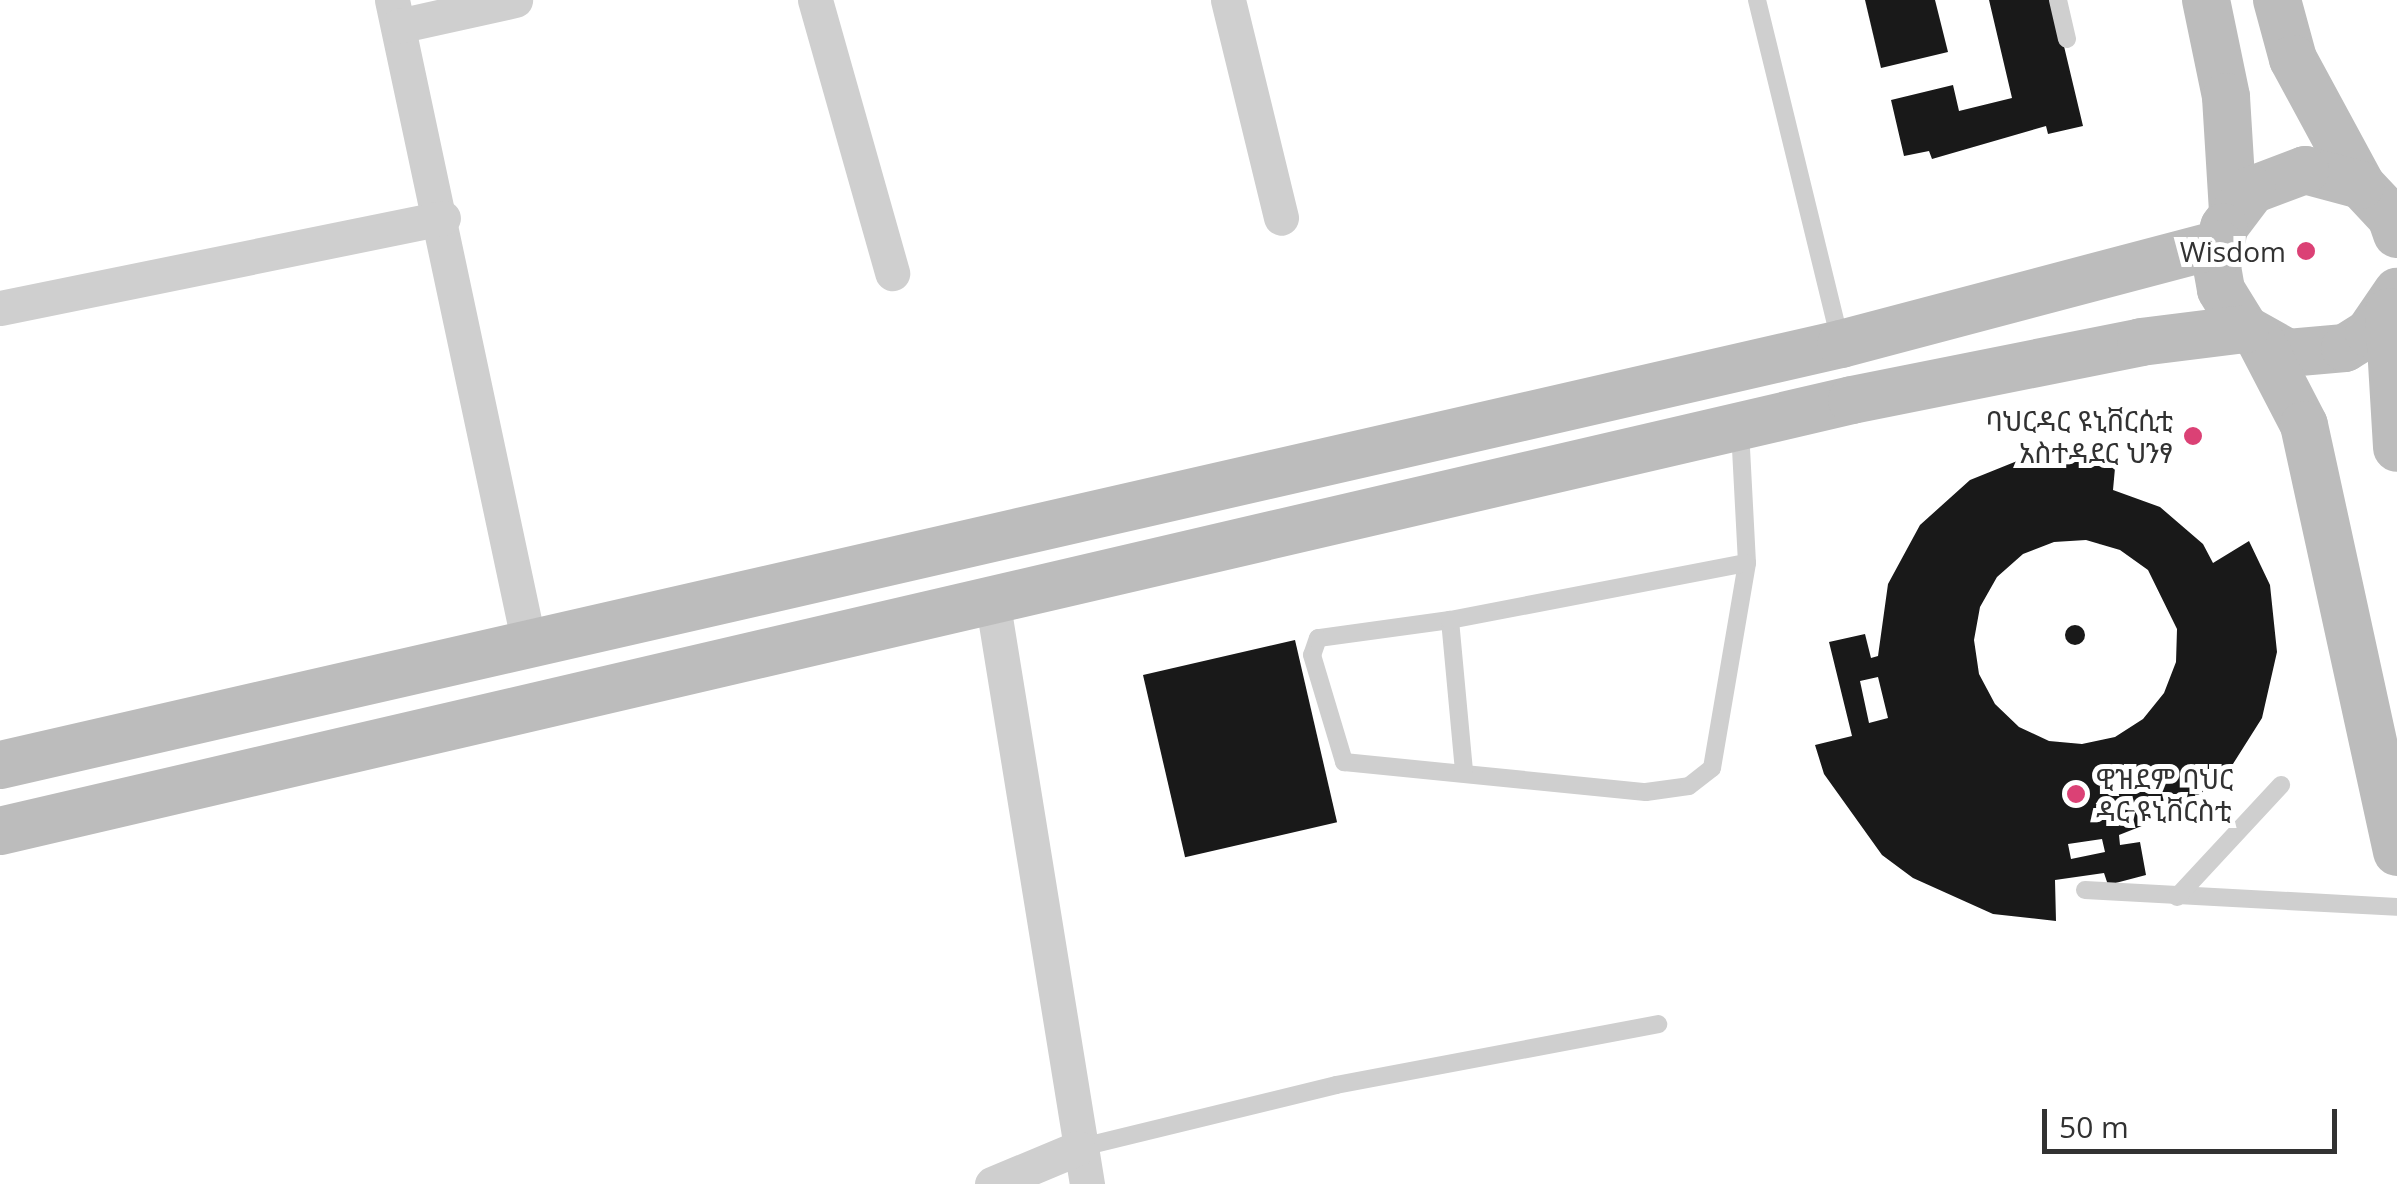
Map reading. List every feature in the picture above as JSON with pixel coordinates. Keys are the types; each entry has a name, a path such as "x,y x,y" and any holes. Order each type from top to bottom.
{"street":[{"path":"515,0 395,13 443,218 530,644"},
{"path":"815,0 892,273"},
{"path":"1228,0 1281,218"},
{"path":"2206,0 2226,97 2226,228 2221,290 2253,335 2304,425 2397,852"},
{"path":"2276,0 2293,59 2377,190 2397,234"},
{"path":"0,766 1841,344 2226,228 2252,190 2291,172 2334,173 2377,190"},
{"path":"0,308 443,218"},
{"path":"0,831 993,605 1852,400 2140,342 2253,335 2317,356 2370,334 2394,301"},
{"path":"2394,301 2397,448"},
{"path":"1841,344 1852,400"},
{"path":"978,541 993,605 1086,1184"},
{"path":"992,1184 1078,1148"}],"lane":[{"path":"1758,0 1841,344"},
{"path":"2058,0 2066,39"},
{"path":"1740,427 1748,563 1712,768 1689,786 1646,792 1464,770 1364,769 1344,762 1312,655 1318,638 1332,631 1450,620 1748,563"},
{"path":"1450,620 1464,770"},
{"path":"2177,896 2281,784"},
{"path":"2084,890 2397,907"},
{"path":"1078,1148 1336,1085 1658,1024"}],"building":[{"path":"1865,0 1935,0 1948,52 1881,68"},
{"path":"1989,0 2053,0 2083,126 2048,134 2046,126 1932,159 1929,151 1904,156 1891,100 1953,85 1959,111 2012,98"},
{"path":"2099,452 2116,457 2113,490 2160,507 2203,544 2213,563 2249,541 2270,585 2277,652 2262,718 2226,775 2172,814 2119,835 2120,845 2140,842 2146,875 2108,885 2104,873 2055,880 2056,921 1993,914 1913,878 1882,855 1824,774 1815,745 1852,736 1829,642 1865,634 1871,658 1878,656 1888,584 1920,525 1970,480 2032,455","holes":["2086,540 2120,550 2148,570 2177,629 2176,662 2164,693 2143,719 2115,737 2082,744 2049,741 2019,727 1995,704 1979,674 1974,640 1980,607 1997,577 2023,554 2054,542","1878,677 1888,718 1869,723 1860,681","2102,839 2105,852 2071,859 2068,844"]},
{"path":"2075,625 2085,635 2075,645 2065,635"},
{"path":"1295,640 1337,822 1185,857 1143,675"}],"place":[{"name":"Wisdom","path":"2306,251"},
{"name":"ባህርዳር ዩኒቨርሲቲ አስተዳደር ህንፃ","path":"2193,436"},
{"name":"ዊዝደም ባህር ዳር ዩኒቨርስቲ","path":"2076,794"}]}
